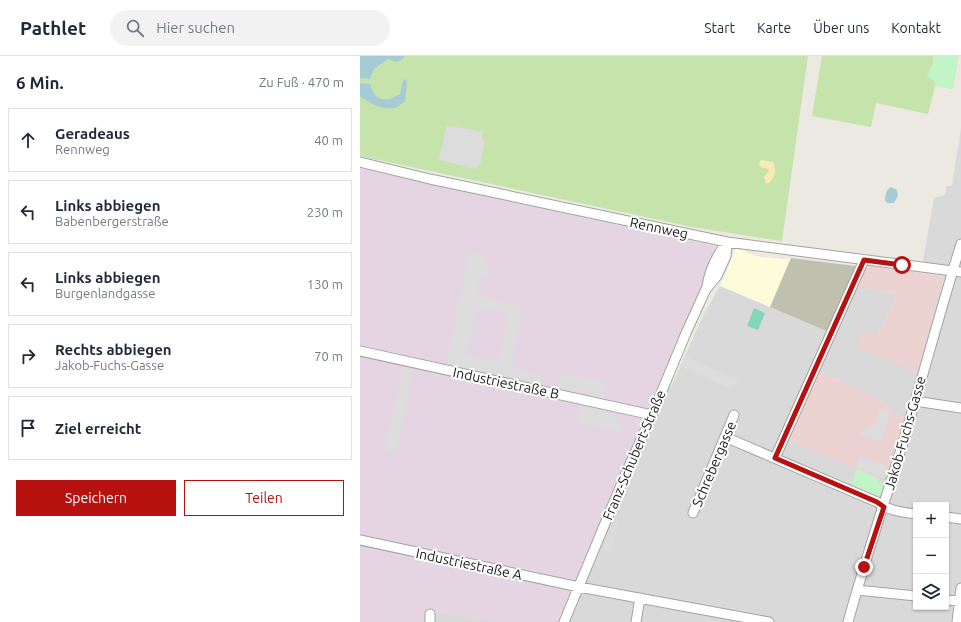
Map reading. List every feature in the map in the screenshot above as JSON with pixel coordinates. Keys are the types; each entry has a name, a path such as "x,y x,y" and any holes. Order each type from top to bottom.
{"street":[{"name":"Rennweg","path":"360,162 430,179 727,242 957,272"},
{"name":"Franz-Schubert-Straße","path":"564,622 675,359 706,289 717,276 726,256 727,242"},
{"name":"Jakob-Fuchs-Gasse","path":"848,622 957,272 961,244"},
{"path":"775,458 864,260"},
{"name":"Industriestraße B","path":"360,351 652,415"},
{"path":"916,401 961,408"},
{"name":"Schrebergasse","path":"693,513 734,415"},
{"path":"725,437 877,502 884,507 895,511 913,514"},
{"path":"949,518 961,519"},
{"name":"Industriestraße A","path":"360,540 579,587 769,622"},
{"path":"957,622 961,588"},
{"path":"857,590 913,596"},
{"path":"636,622 640,598"},
{"path":"949,600 960,601"}],"shaded area":[{"path":"451,126 485,132 481,135 485,143 480,164 476,169 439,160 446,127"},
{"path":"961,128 961,622 558,622 657,392 671,387 704,314 720,286 829,332 782,437 878,477 905,418 888,409 883,401 819,371 856,287 898,294 877,336 915,373 944,276 923,261 934,198 945,195 947,186 952,186"},
{"path":"360,168 715,246 717,250 558,622 486,622 486,620 429,611 428,622 360,622"},
{"path":"736,249 761,257 783,259 791,258 770,307 720,286"},
{"path":"469,252 485,256 484,261 490,272 489,277 480,276 476,295 516,304 516,307 523,309 511,368 544,375 542,385 452,366 452,363 446,362","holes":["478,307 508,314 498,361 466,354"]},
{"path":"791,258 855,266 853,277 829,332 770,307"},
{"path":"870,266 944,276 918,373 856,347 863,330 877,336 898,294 856,287 865,269"},
{"path":"685,356 738,379 733,390 680,367"},
{"path":"402,368 413,370 396,454 385,451"},
{"path":"819,371 883,401 888,409 905,418 887,477 879,475 878,478 787,439"},
{"path":"560,373 606,382 603,397 557,387"},
{"path":"581,407 617,414 616,418 620,419 620,423 622,424 620,432 577,423"},
{"path":"880,408 890,413 881,441 859,434 876,422"},
{"path":"859,456 887,466 885,476 878,474 877,476 856,466"},
{"path":"613,522 618,523 612,552 604,551 606,541 608,541"},
{"path":"428,611 486,620 486,622 428,622"}],"green space":[{"path":"360,56 808,56 782,241 692,227 360,156"},
{"path":"822,56 958,56 953,89 935,86 928,114 876,103 871,127 812,116"},
{"path":"933,56 958,56 953,89 935,86 934,80 927,77 933,63"},
{"path":"754,308 765,313 758,330 747,326"},
{"path":"857,469 879,479 878,482 884,484 881,495 877,496 851,484"}],"sand":[{"path":"761,160 773,162 775,173 769,183 766,183 764,177 769,171 768,169 761,167 759,164"}],"water":[{"path":"360,56 404,56 403,59 396,62 388,59 374,69 370,79 360,78"},
{"path":"406,79 405,102 397,107 382,108 372,104 360,96 360,83 370,84 372,90 378,97 386,100 390,99 400,94 403,81"},
{"path":"891,187 897,190 898,196 894,203 888,203 885,201 886,195"}],"route":[{"path":"864,567 884,507 877,502 775,458 864,260 902,265"}]}
